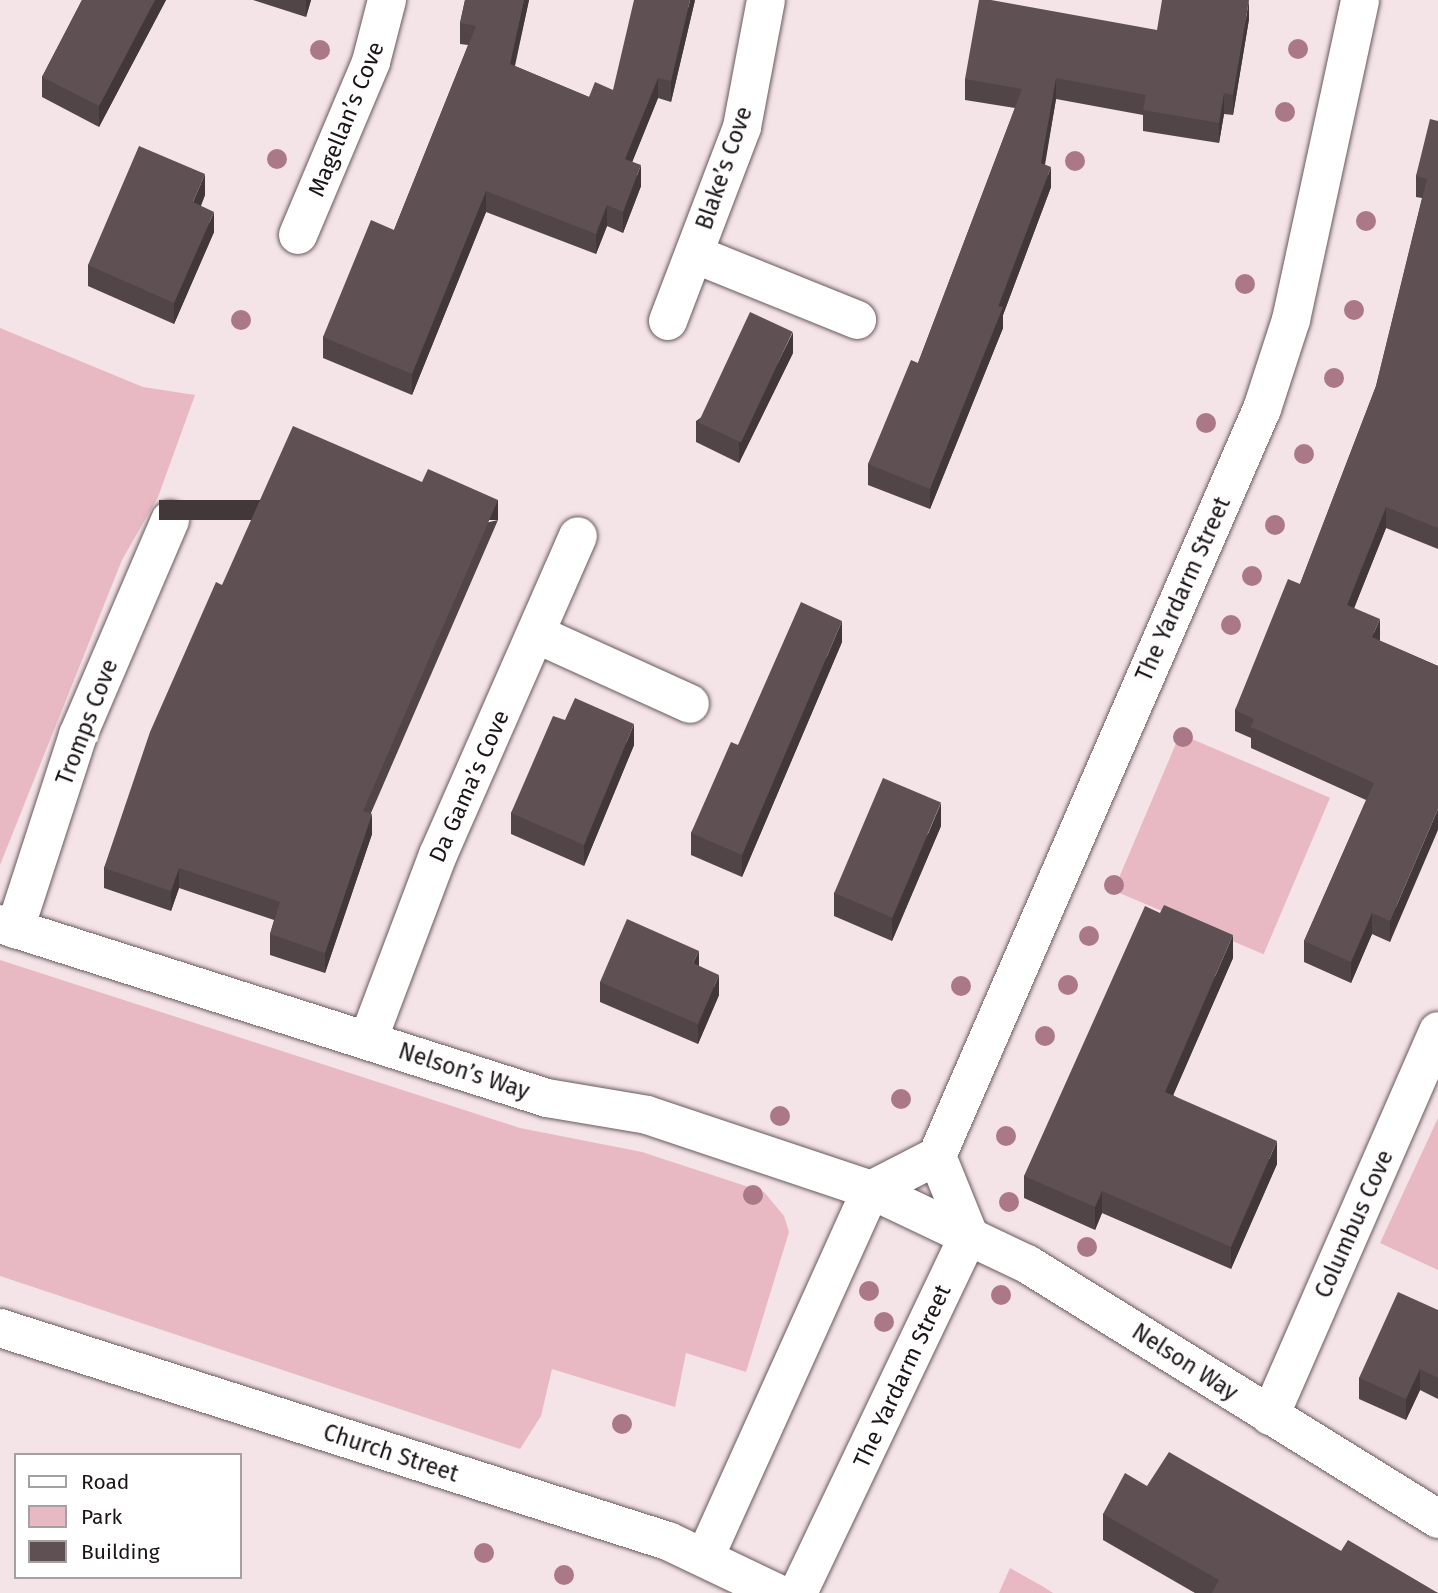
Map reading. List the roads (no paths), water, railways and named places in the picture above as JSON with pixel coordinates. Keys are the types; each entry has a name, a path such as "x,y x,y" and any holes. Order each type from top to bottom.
{"street":[{"name":"Magellan’s Cove","path":"298,236 372,62 387,0"},
{"name":"Blake’s Cove","path":"668,321 742,127 766,0"},
{"name":"The Yardarm Street","path":"937,1156 1262,409 1291,320 1360,0"},
{"name":"Blake’s Cove","path":"694,254 857,320"},
{"name":"Tromps Cove","path":"8,926 78,735 170,520"},
{"name":"Da Gama’s Cove","path":"368,1040 438,855 578,536"},
{"path":"536,634 691,704"},
{"name":"Nelson’s Way","path":"8,926 547,1098 647,1115 871,1190 928,1214"},
{"name":"Columbus Cove","path":"1270,1416 1438,1031"},
{"path":"705,1557 871,1190 937,1156 969,1235"},
{"name":"Nelson Way","path":"928,1214 1076,1293 1438,1519"},
{"name":"The Yardarm Street","path":"798,1593 969,1235"},
{"name":"Church Street","path":"0,1328 705,1557 758,1589"}]}
